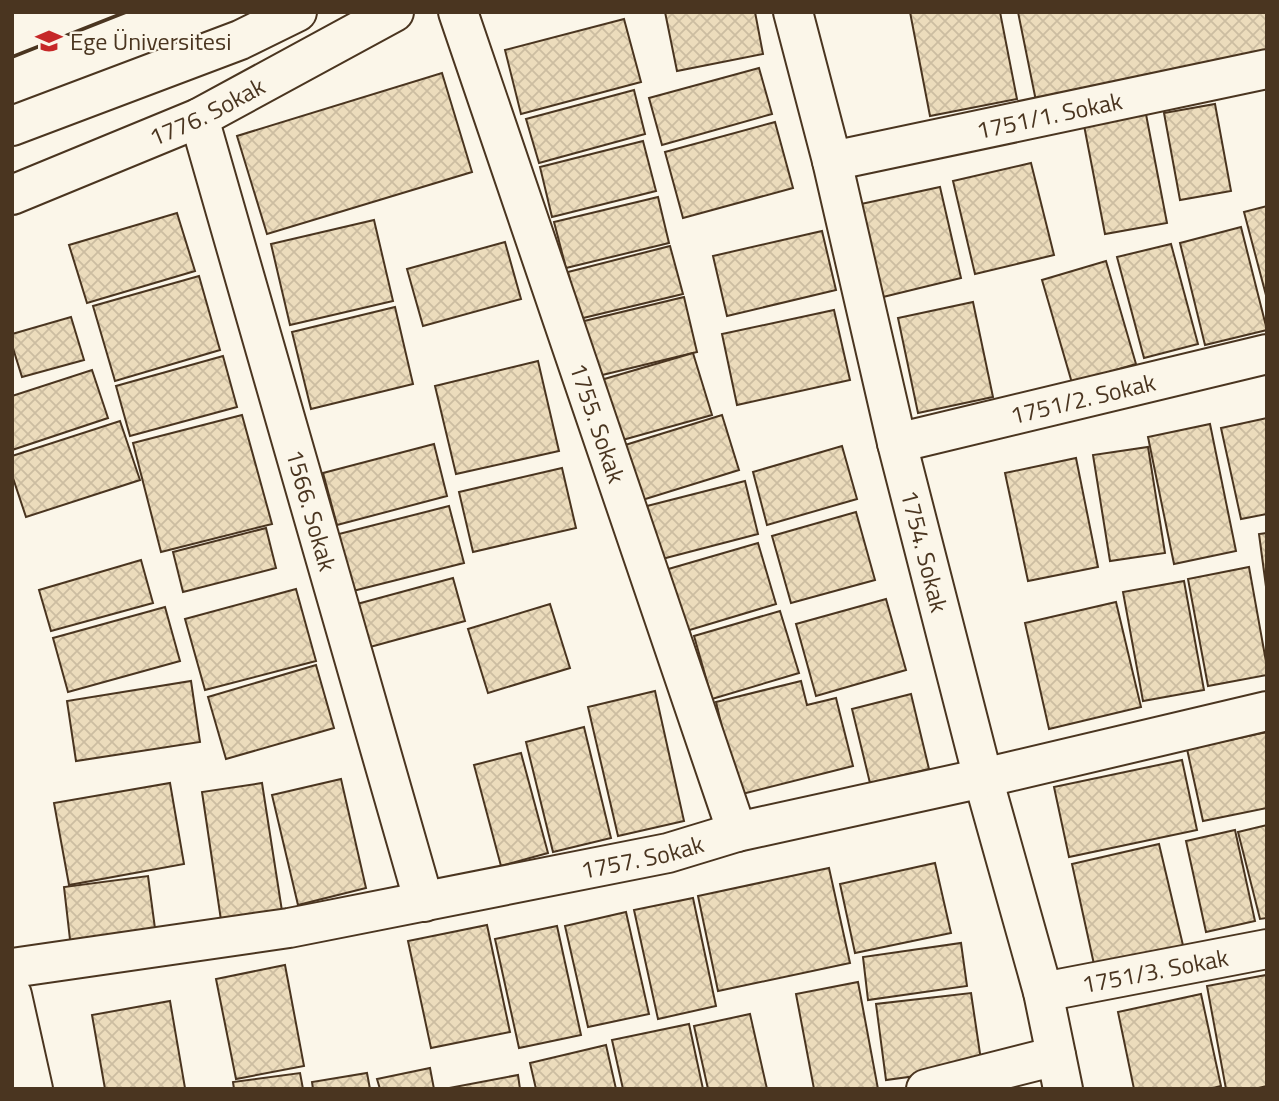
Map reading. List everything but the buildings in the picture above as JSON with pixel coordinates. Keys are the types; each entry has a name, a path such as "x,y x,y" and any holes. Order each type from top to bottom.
{"street":[{"name":"1776. Sokak","path":"12,126 240,40 297,12"},
{"name":"1776. Sokak","path":"12,195 199,118 394,12"},
{"name":"1755. Sokak","path":"458,12 737,832"},
{"name":"1754. Sokak","path":"793,12 832,161 897,443 983,778 1044,992 1060,1072"},
{"name":"1751/1. Sokak","path":"832,161 1267,69"},
{"name":"1566. Sokak","path":"199,118 424,902"},
{"name":"1751/2. Sokak","path":"897,443 1267,354"},
{"name":"1757. Sokak","path":"12,968 289,929 668,853 737,832 983,778 1267,711"},
{"name":"1751/3. Sokak","path":"1044,992 1267,950"},
{"path":"12,995 33,1089"},
{"path":"926,1089 1060,1072"}],"wall":[{"path":"12,57 126,12"}],"place":[{"name":"Ege Üniversitesi","path":"49,41"}]}
